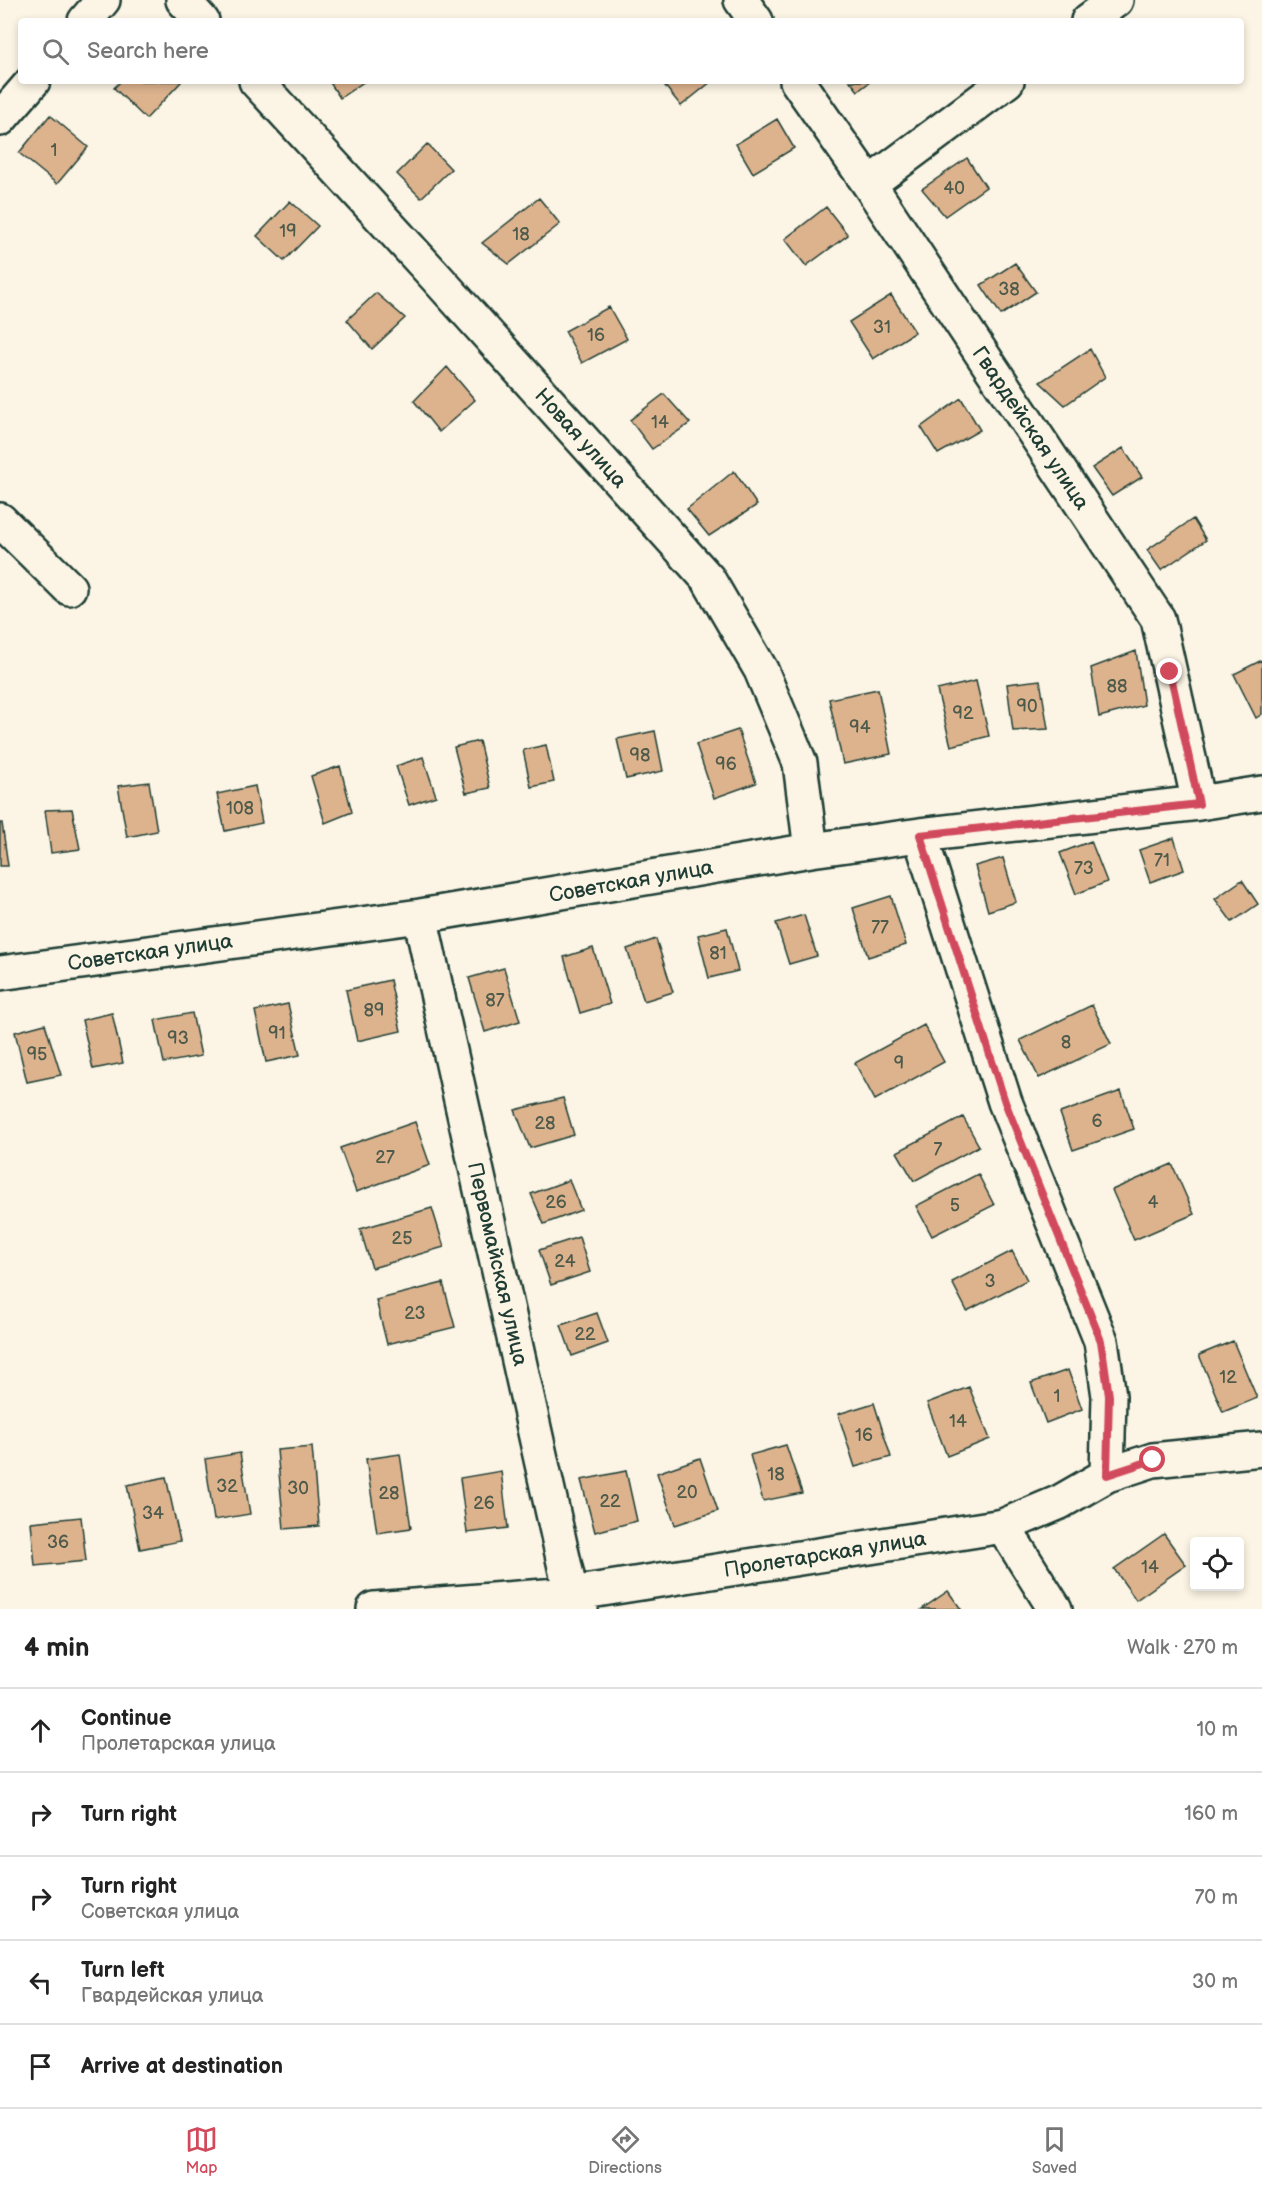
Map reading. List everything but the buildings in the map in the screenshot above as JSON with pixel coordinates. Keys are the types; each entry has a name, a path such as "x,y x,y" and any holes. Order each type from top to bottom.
{"street":[{"path":"88,18 103,0"},
{"path":"183,0 199,18"},
{"path":"741,0 754,18"},
{"path":"1092,18 1116,0"},
{"path":"0,119 30,84"},
{"name":"Новая улица","path":"259,84 708,579 761,670 800,763 811,850"},
{"name":"Гвардейская улица","path":"799,84 869,184 1158,619 1199,804"},
{"path":"869,184 1003,84"},
{"path":"0,520 69,588"},
{"name":"Советская улица","path":"0,973 420,916 811,850 920,835 1260,799"},
{"path":"920,835 1005,1102 1101,1341 1109,1396 1107,1475"},
{"name":"Первомайская улица","path":"420,916 576,1601"},
{"name":"Пролетарская улица","path":"374,1609 576,1601 1003,1526 1060,1502 1107,1475 1153,1460 1262,1449"},
{"path":"1003,1526 1055,1609"}],"route":[{"path":"1153,1460 1107,1475 1109,1396 1101,1341 1005,1102 920,835 1199,804 1170,672"}]}
